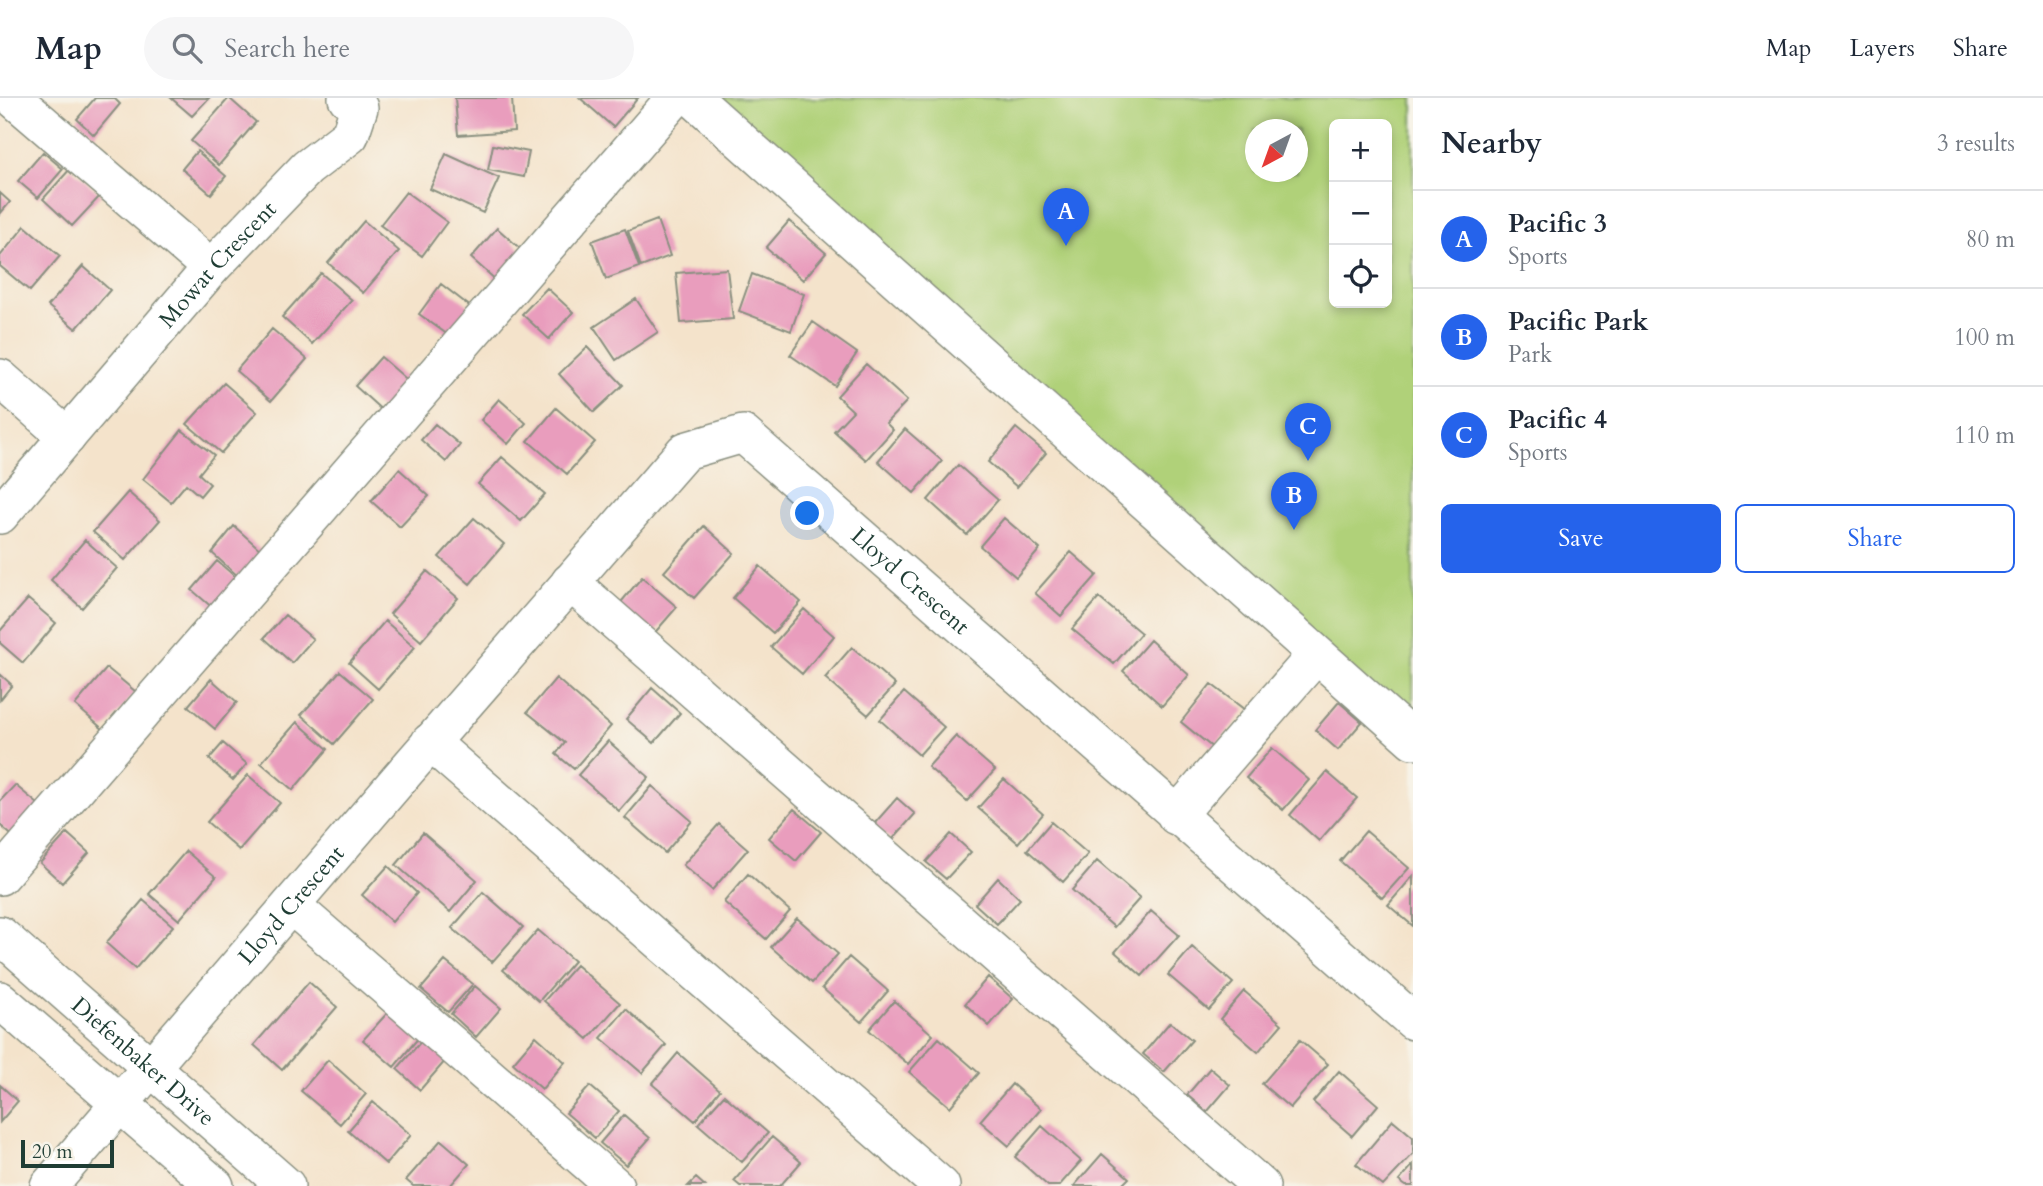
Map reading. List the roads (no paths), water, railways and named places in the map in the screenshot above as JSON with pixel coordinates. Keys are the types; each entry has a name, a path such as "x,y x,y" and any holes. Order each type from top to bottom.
{"street":[{"path":"13,98 211,268"},
{"name":"Mowat Crescent","path":"0,515 211,268 307,168 350,135 359,108 347,98"},
{"path":"0,876 675,98"},
{"path":"694,98 1413,740"},
{"path":"0,378 67,437"},
{"name":"Lloyd Crescent","path":"49,1186 430,742 685,452 743,434 1413,1021"},
{"path":"570,582 1261,1186"},
{"path":"1176,816 1316,655"},
{"path":"430,742 941,1186"},
{"path":"291,905 615,1186"},
{"name":"Diefenbaker Drive","path":"0,936 285,1186"},
{"name":"Diefenbaker Drive","path":"0,1000 215,1186"}],"place":[{"name":"Pacific 3","path":"1066,246"},
{"name":"Pacific 4","path":"1308,461"},
{"name":"Pacific Park","path":"1294,530"}]}
